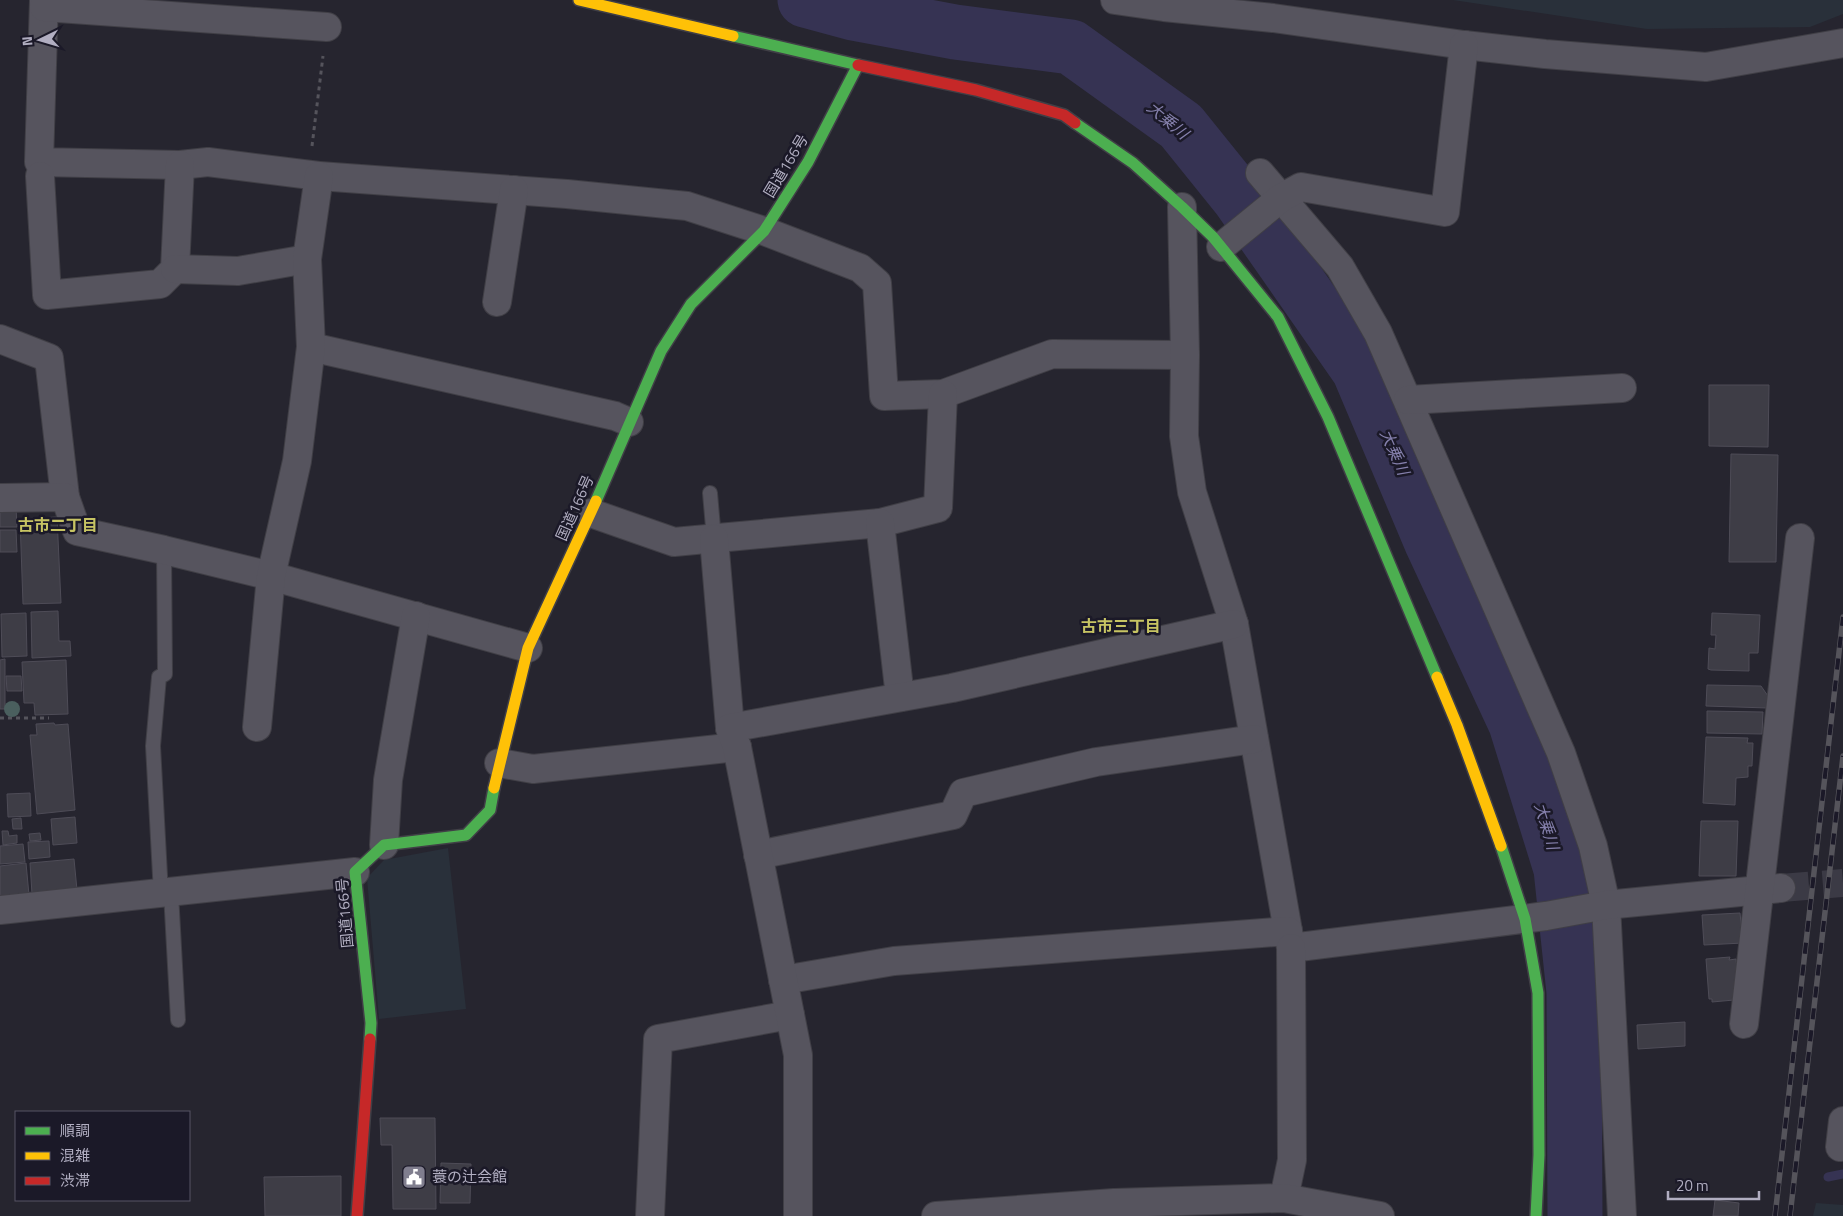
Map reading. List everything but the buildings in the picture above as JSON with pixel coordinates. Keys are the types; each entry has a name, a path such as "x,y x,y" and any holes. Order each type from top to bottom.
{"main road":[{"path":"578,0 858,65 976,90 1064,115 1133,163 1182,207 1228,242 1278,317 1328,417 1456,725 1502,849 1535,917 1538,993 1539,1155 1536,1216"},
{"name":"国道166号","path":"357,1216 371,1023 355,872 384,845 466,835 490,810 499,763 528,648 591,513 661,351 691,304 764,231 808,162 858,65"}],"street":[{"path":"1115,0 1273,18 1464,45 1545,54 1706,67 1843,43"},
{"path":"327,27 185,9 44,4 39,162 180,165 208,162 314,175 514,190 687,206 764,231 860,268 877,283 884,396 943,394 1052,354 1185,355"},
{"path":"1228,242 1278,200 1301,187 1446,212 1464,45"},
{"path":"40,176 47,295 160,284 174,269 180,165"},
{"path":"1260,173 1278,200 1340,267 1378,333 1561,753 1593,846 1606,905 1622,1216"},
{"path":"257,727 271,576 297,461 311,347 307,259 314,175"},
{"path":"496,302 514,190"},
{"path":"1182,207 1185,355 1184,436 1192,492 1234,624 1289,940 1292,1160 1284,1198"},
{"path":"174,269 238,271 307,259"},
{"path":"0,338 49,358 66,497 77,531 271,576 528,648"},
{"path":"311,347 615,416 629,422"},
{"path":"1408,400 1622,388"},
{"path":"591,513 674,542 880,523 938,508 943,394"},
{"path":"0,498 66,497"},
{"path":"880,523 900,697"},
{"path":"1744,1024 1770,889 1800,538"},
{"path":"714,539 733,738 798,1055 798,1216"},
{"path":"384,845 388,780 416,616"},
{"path":"499,763 533,769 733,738 900,697 952,688 1234,624"},
{"path":"758,855 953,816 963,793 1096,762 1254,739"},
{"path":"0,910 355,872"},
{"path":"783,980 894,961 1289,940 1535,917 1606,905 1770,889"},
{"path":"650,1216 658,1039 790,1015"},
{"path":"936,1216 1114,1210 1284,1198 1380,1216"}],"lane":[{"path":"710,493 714,539"},
{"path":"164,550 165,674 159,676 152,746 178,1020"}],"path":[{"path":"314,175 327,27"},
{"path":"0,718 49,718"}],"shaded area":[{"path":"1453,0 1843,0 1843,14 1810,27 1647,29"},
{"path":"448,848 466,1009 379,1019 367,878 384,860"},
{"path":"1816,1203 1843,1205 1843,1216 1813,1216"}],"waterway":[{"name":"大乗川","path":"805,0 853,13 955,32 1071,47 1181,126 1239,198 1359,370 1432,543 1516,724 1561,869 1574,992 1575,1216"},
{"path":"1828,1177 1843,1174"}],"tunnel":[{"path":"1781,888 1843,883"}],"railway":[{"path":"1775,1216 1843,617"},
{"path":"1790,1216 1843,756"}],"traffic: fast":[{"path":"596,501 661,351 691,304 764,231 808,162 858,65 733,36"},
{"path":"1075,123 1133,163 1182,207 1213,237 1278,317 1328,417 1437,677"},
{"path":"370,1039 371,1023 355,872 384,845 466,835 490,810 494,788"},
{"path":"1501,846 1525,919 1538,993 1539,1155 1536,1216"}],"traffic: slow":[{"path":"579,0 733,36"},
{"path":"494,788 528,648 596,501"},
{"path":"1437,677 1457,725 1501,846"}],"traffic: jam":[{"path":"858,65 976,90 1064,115 1075,123"},
{"path":"357,1216 370,1039"}],"place":[{"name":"蓑の辻会館","path":"414,1177"}],"district":[{"name":"古市二丁目","path":"58,525"},
{"name":"古市三丁目","path":"1121,626"}]}
